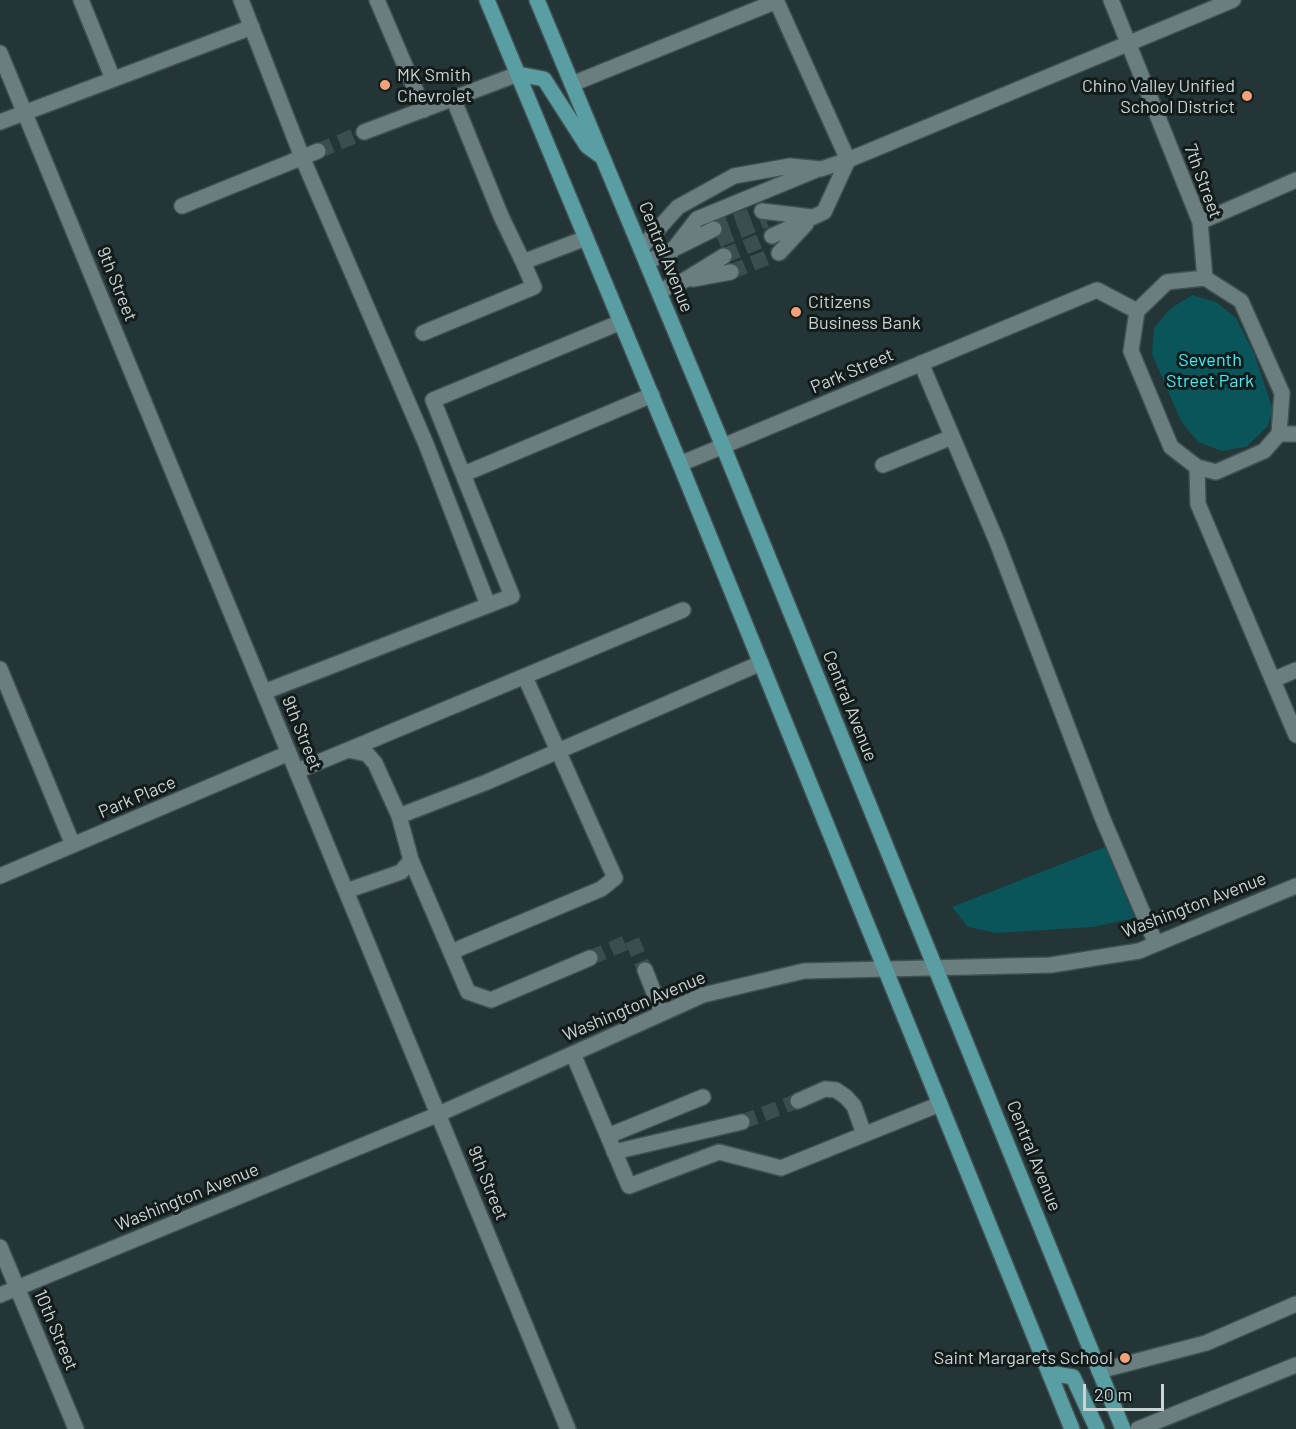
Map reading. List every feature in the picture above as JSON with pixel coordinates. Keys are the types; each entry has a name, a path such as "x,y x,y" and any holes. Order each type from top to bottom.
{"main road":[{"path":"487,0 652,395 1072,1429"},
{"name":"Central Avenue","path":"537,0 723,446 1123,1429"},
{"path":"518,74 544,79 587,146 604,158"},
{"path":"1050,1373 1073,1377 1097,1429"}],"street":[{"path":"81,0 112,79"},
{"path":"241,0 302,157 426,444 488,605"},
{"path":"377,0 424,110"},
{"name":"7th Street","path":"1111,0 1200,222 1205,278"},
{"path":"673,250 697,219 818,169 848,160 1129,44 1201,6 1233,0"},
{"path":"572,84 777,1 848,160 824,212 772,236"},
{"path":"0,122 252,27"},
{"name":"9th Street","path":"0,53 568,1429"},
{"path":"364,132 518,74"},
{"path":"423,333 534,287 501,216 453,98"},
{"path":"182,206 318,151"},
{"path":"644,255 678,207 734,176 790,166 818,169"},
{"path":"1200,222 1296,180"},
{"path":"764,216 812,217"},
{"path":"779,253 812,217"},
{"path":"644,255 673,250 716,235"},
{"path":"524,262 586,238"},
{"path":"659,291 685,280 724,256"},
{"path":"685,280 731,272"},
{"path":"1205,278 1241,301 1282,393 1279,434 1264,451 1216,472 1197,467 1171,447 1131,351 1137,311 1167,282 1205,278"},
{"name":"Park Street","path":"680,464 1097,290 1137,311"},
{"path":"264,692 512,596 433,400 621,322"},
{"path":"921,363 997,542 1098,806 1156,944"},
{"path":"464,474 652,395"},
{"path":"1279,434 1296,434"},
{"path":"883,465 952,437"},
{"path":"1197,467 1198,504 1296,735"},
{"path":"297,771 683,610"},
{"path":"399,816 558,751 761,663"},
{"path":"0,669 73,845"},
{"path":"1273,680 1296,670"},
{"path":"451,952 601,889 615,878 525,677"},
{"path":"348,750 367,754 375,764 399,816 411,860 468,992 491,1000 590,958"},
{"name":"Park Place","path":"0,876 290,753"},
{"path":"346,891 401,872 411,860"},
{"name":"Washington Avenue","path":"0,1296 439,1114 703,995 804,971 1051,965 1139,951 1296,885"},
{"path":"645,970 662,1013"},
{"path":"573,1054 629,1186 719,1152 781,1168 939,1104"},
{"path":"798,1101 825,1089 836,1090 846,1096 854,1106 864,1134"},
{"path":"608,1137 703,1097"},
{"path":"614,1152 742,1122"},
{"name":"10th Street","path":"0,1247 76,1429"},
{"path":"1099,1371 1206,1343 1296,1304"},
{"path":"1138,1429 1296,1365"}],"green space":[{"name":"Seventh Street Park","path":"1192,295 1216,302 1236,318 1254,353 1273,410 1267,427 1246,447 1222,451 1198,442 1181,421 1152,354 1154,328 1170,309"},
{"path":"1105,847 1135,918 1093,927 996,933 968,927 952,907"}],"tunnel":[{"path":"318,151 364,132"},
{"path":"714,229 762,211"},
{"path":"718,240 766,220"},
{"path":"724,256 772,236"},
{"path":"731,272 779,253"},
{"path":"590,958 632,940 645,970"},
{"path":"742,1122 798,1101"}],"place":[{"name":"MK Smith Chevrolet","path":"385,85"},
{"name":"Chino Valley Unified School District","path":"1247,96"},
{"name":"Citizens Business Bank","path":"796,312"},
{"name":"Saint Margarets School","path":"1125,1358"}]}
